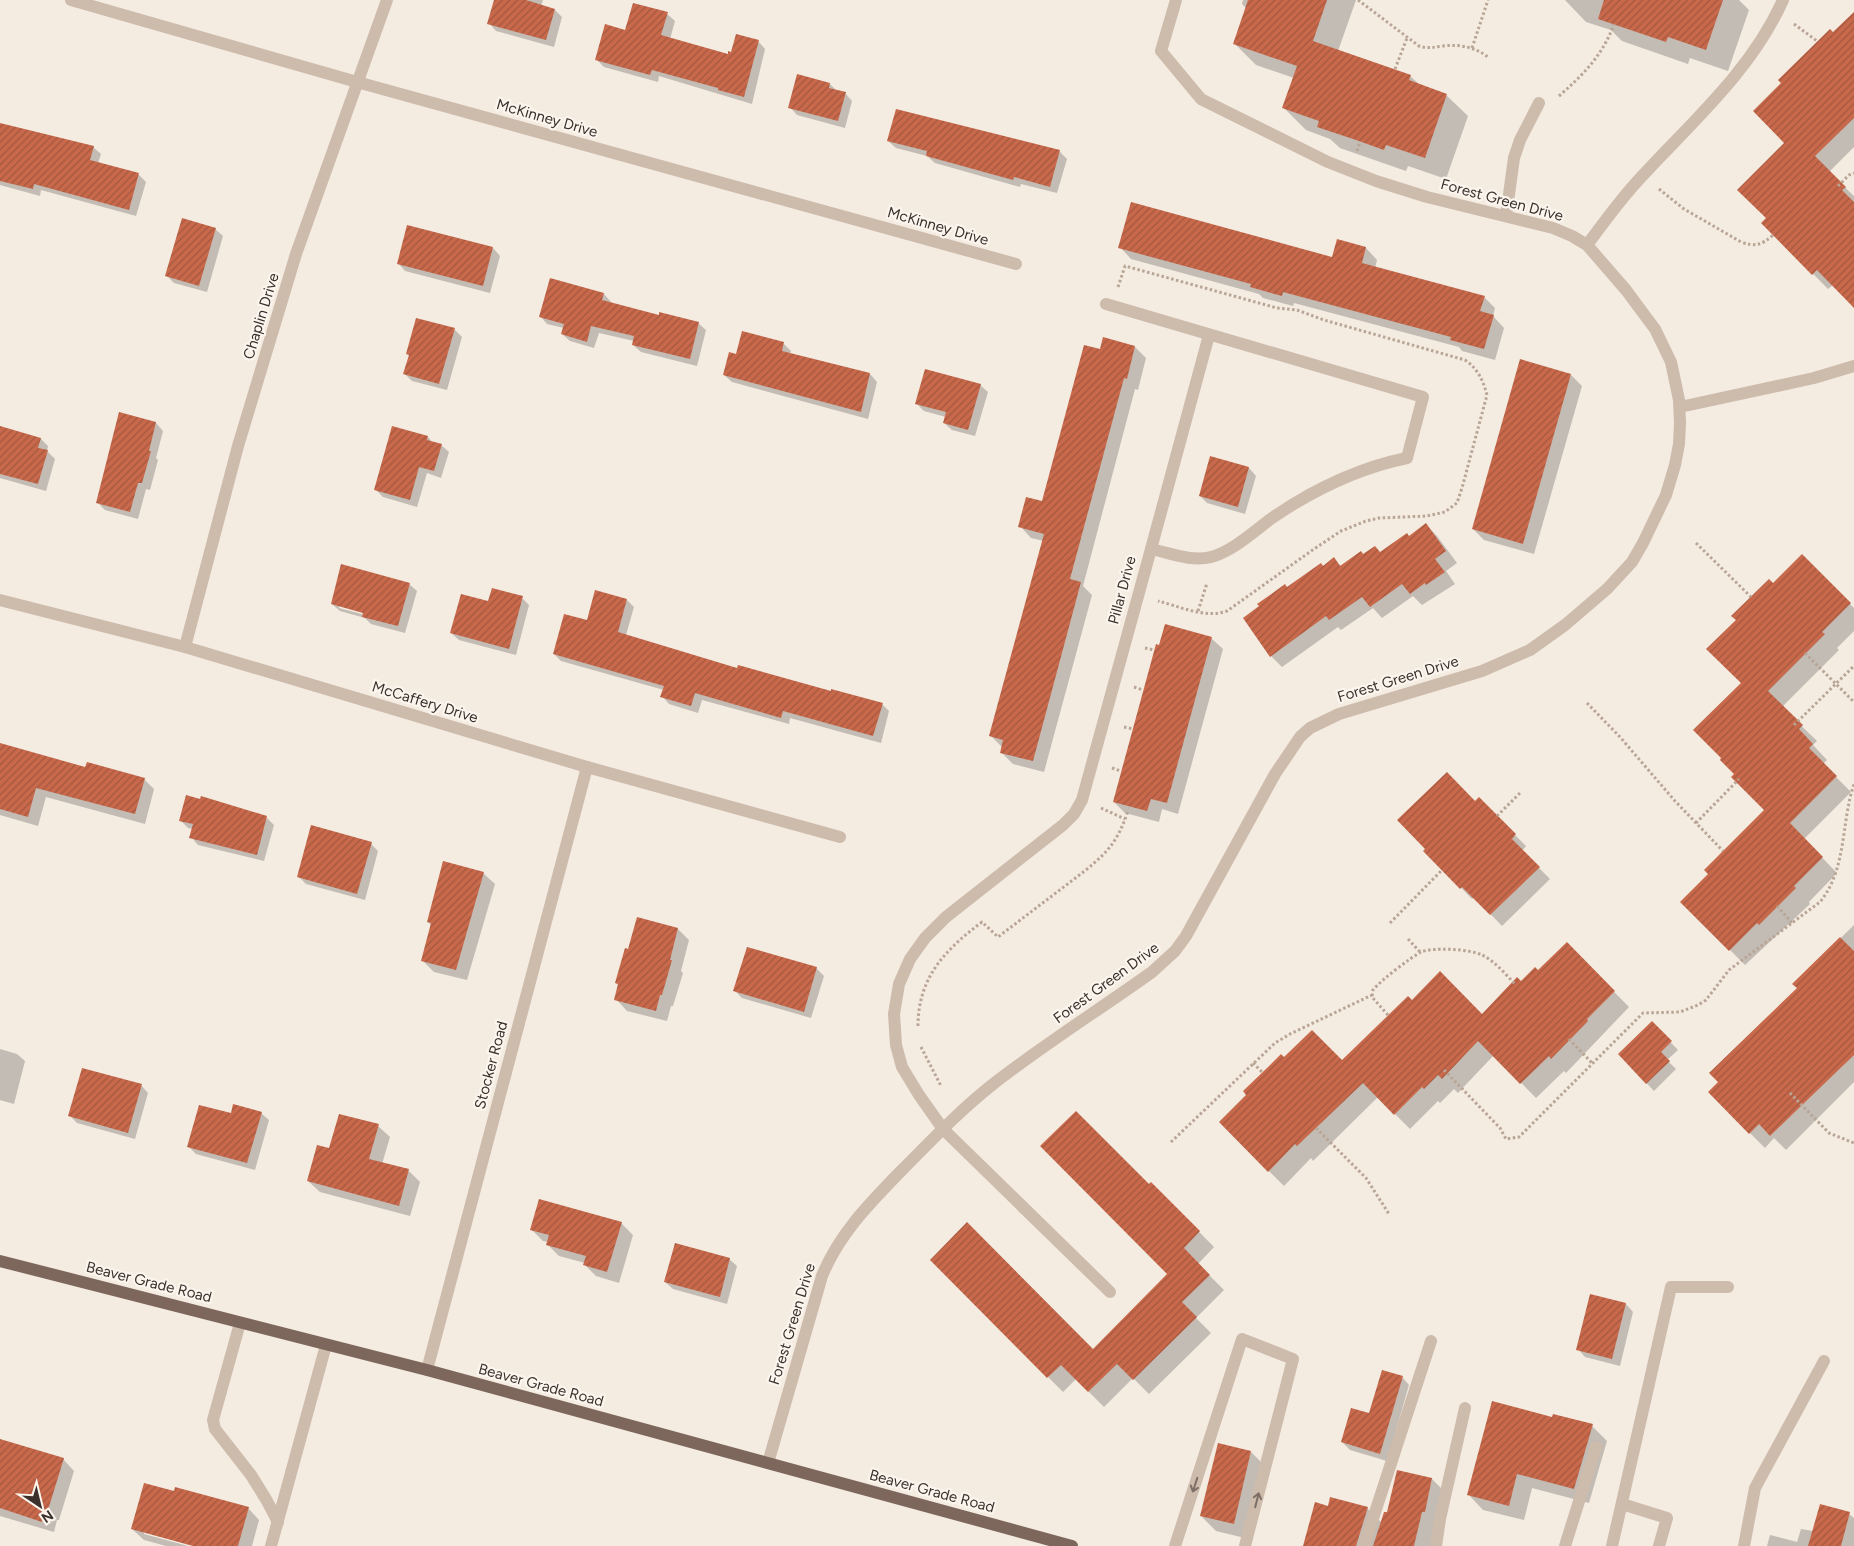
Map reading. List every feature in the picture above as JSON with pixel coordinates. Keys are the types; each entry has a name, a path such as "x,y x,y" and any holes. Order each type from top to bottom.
{"main road":[{"name":"Beaver Grade Road","path":"0,1261 427,1370 1067,1545"}],"street":[{"name":"McKinney Drive","path":"71,0 358,82 1016,264"},
{"name":"Chaplin Drive","path":"185,647 238,446 291,272 386,0"},
{"name":"Forest Green Drive","path":"768,1463 816,1295 830,1258 845,1233 861,1212 957,1114 1007,1074 1152,972 1175,951 1198,916 1275,774 1300,737 1310,728 1339,714 1482,671 1516,657 1544,641 1620,576 1632,562 1644,543 1666,496 1675,465 1679,444 1680,407 1671,362 1655,329 1626,290 1587,245 1553,228 1427,197 1376,181 1335,165 1201,99 1160,51 1176,0"},
{"path":"1587,245 1633,186 1711,104 1738,71 1783,0"},
{"path":"1506,216 1514,158 1520,140 1539,103"},
{"name":"Pillar Drive","path":"1110,305 1423,397 1407,458 1371,468 1333,482 1313,492 1236,544 1211,557 1197,559 1151,549 1082,800 1074,814 946,917 925,938 915,952 899,984 894,1014 896,1045 902,1067 919,1094 943,1128 1110,1292"},
{"path":"1151,549 1209,334"},
{"path":"1680,407 1806,380 1854,366"},
{"name":"McCaffery Drive","path":"0,600 185,647 587,767 840,837"},
{"name":"Stocker Road","path":"427,1370 587,767"},
{"path":"1612,1546 1671,1287 1728,1287"},
{"path":"240,1322 213,1420 215,1429 251,1475 268,1501 278,1522"},
{"path":"1175,1546 1242,1339 1293,1359 1245,1546"},
{"path":"1364,1546 1431,1341"},
{"path":"271,1546 326,1345"},
{"path":"1744,1546 1755,1488 1824,1361"},
{"path":"1436,1546 1440,1519 1465,1408"},
{"path":"1565,1546 1596,1447"},
{"path":"1622,1504 1667,1518 1659,1546"}],"path":[{"path":"1358,0 1407,38 1424,48 1452,45 1472,48 1488,57"},
{"path":"1472,48 1488,0"},
{"path":"1776,13 1808,33 1817,41"},
{"path":"1553,102 1591,66 1602,50 1614,24"},
{"path":"1395,69 1407,38"},
{"path":"1838,186 1848,175 1854,173"},
{"path":"1643,176 1684,209 1741,242 1759,245 1773,235"},
{"path":"1110,305 1125,266 1278,308 1297,310 1324,320 1465,360 1477,370 1487,395 1457,503 1452,508 1437,515 1379,518 1353,526 1314,549 1227,611 1214,614 1138,595"},
{"path":"1696,543 1751,597"},
{"path":"1198,611 1207,583"},
{"path":"1144,648 1154,650"},
{"path":"1806,653 1854,702"},
{"path":"1794,725 1854,666"},
{"path":"1133,687 1143,690"},
{"path":"1587,703 1723,851"},
{"path":"1122,726 1133,729"},
{"path":"1110,768 1121,771"},
{"path":"1696,823 1739,779"},
{"path":"1444,1070 1500,1128 1506,1139 1519,1137 1643,1013 1680,1012 1706,1000 1729,970 1820,902 1829,889 1840,858 1848,804 1854,784"},
{"path":"1498,816 1521,792"},
{"path":"918,1030 920,1008 928,980 934,968 950,948 982,922 998,937 1079,876 1110,848 1117,838 1128,811"},
{"path":"1390,923 1442,870"},
{"path":"1777,906 1792,923"},
{"path":"1408,939 1421,953"},
{"path":"1171,1142 1253,1063 1283,1038 1372,995 1375,987 1421,953 1438,950 1477,953 1490,959 1516,985"},
{"path":"1372,995 1374,1000 1388,1015"},
{"path":"1570,1040 1593,1064"},
{"path":"920,1044 927,1062 957,1114"},
{"path":"1253,1063 1262,1072"},
{"path":"1790,1093 1829,1133 1854,1144"},
{"path":"1316,1128 1366,1178 1389,1214"}],"building":[{"path":"494,0 526,0 555,9 546,40 487,24"},
{"path":"1248,0 1327,0 1313,41 1411,75 1409,80 1447,94 1425,158 1386,145 1384,150 1317,127 1319,121 1282,108 1297,66 1233,44"},
{"path":"1604,0 1723,0 1706,50 1668,37 1666,42 1598,19"},
{"path":"633,3 668,12 661,35 728,54 728,51 731,52 736,34 759,40 744,97 652,70 650,75 595,60 605,24 625,30"},
{"path":"1854,12 1854,118 1815,156 1846,187 1842,190 1854,202 1854,308 1817,270 1812,275 1761,223 1766,218 1737,190 1784,143 1753,111 1781,83 1778,80 1830,29 1833,32"},
{"path":"797,74 830,83 829,88 846,92 838,121 788,108"},
{"path":"896,109 1060,150 1050,187 1014,177 1013,180 926,156 927,151 887,141"},
{"path":"0,123 94,146 90,160 139,173 129,210 34,184 33,189 0,181"},
{"path":"1131,202 1332,257 1337,239 1366,247 1362,263 1485,296 1480,311 1494,315 1484,349 1450,340 1451,337 1283,292 1282,296 1250,287 1251,284 1118,248"},
{"path":"182,218 216,228 199,286 165,276"},
{"path":"407,225 493,247 483,286 397,264"},
{"path":"550,278 604,293 602,300 659,315 659,312 699,322 690,359 632,345 634,336 591,326 587,342 561,334 564,324 539,317"},
{"path":"416,318 455,328 439,384 403,374 409,355 406,354"},
{"path":"742,331 784,342 782,351 870,373 861,412 723,375 729,352 736,354"},
{"path":"1103,337 1135,346 1127,379 1124,378 1070,579 1081,582 1033,761 1000,753 1003,740 989,736 1044,534 1018,527 1026,497 1042,501 1084,345 1100,349"},
{"path":"1520,359 1571,374 1523,544 1472,529"},
{"path":"925,369 981,384 968,430 943,423 946,412 915,404"},
{"path":"119,412 156,422 149,451 151,451 142,483 138,483 130,512 96,503"},
{"path":"0,426 41,438 38,448 48,450 38,484 0,474"},
{"path":"392,426 428,436 427,440 442,444 434,471 419,467 410,500 374,490"},
{"path":"1210,456 1249,467 1238,507 1199,496"},
{"path":"1426,523 1446,551 1435,559 1445,572 1410,594 1402,584 1370,607 1362,597 1329,620 1326,616 1270,657 1243,618 1259,606 1257,604 1285,584 1287,587 1321,563 1323,566 1334,557 1340,566 1361,551 1363,554 1375,546 1380,552 1407,533 1409,536"},
{"path":"1802,554 1851,603 1822,632 1825,634 1768,691 1803,725 1799,729 1813,744 1809,748 1837,776 1790,823 1823,857 1794,886 1796,888 1759,925 1757,923 1729,951 1680,902 1708,874 1704,870 1764,810 1731,777 1734,774 1693,730 1741,683 1706,649 1736,620 1731,616 1769,579 1773,583"},
{"path":"341,564 410,583 398,626 362,617 363,613 331,604"},
{"path":"492,588 523,596 509,649 450,633 461,594 488,601"},
{"path":"595,590 627,599 618,632 737,668 738,665 831,691 831,689 883,703 873,736 783,711 781,718 695,693 691,706 660,697 664,686 553,654 564,614 587,620"},
{"path":"1165,624 1212,637 1167,803 1151,799 1147,811 1113,802 1156,644 1159,645"},
{"path":"0,743 85,767 87,762 145,778 135,814 36,788 28,817 0,809"},
{"path":"1447,772 1475,801 1479,797 1516,834 1512,839 1540,867 1490,915 1462,887 1460,889 1423,851 1425,849 1397,820"},
{"path":"186,795 200,799 201,796 267,816 257,855 189,838 193,824 179,821"},
{"path":"311,825 372,842 357,894 297,877"},
{"path":"443,861 484,872 456,970 421,961 431,923 427,922"},
{"path":"637,917 678,928 670,960 672,960 656,1011 614,1000 618,984 615,983 625,948 628,949"},
{"path":"1840,937 1854,951 1854,1055 1770,1136 1759,1124 1749,1134 1708,1092 1718,1082 1709,1073 1797,988 1792,984"},
{"path":"1567,942 1615,991 1551,1059 1549,1056 1520,1084 1478,1041 1442,1079 1438,1075 1424,1089 1422,1087 1394,1115 1363,1083 1297,1146 1295,1144 1268,1172 1219,1122 1246,1095 1243,1091 1281,1054 1284,1057 1312,1030 1342,1060 1408,996 1412,1000 1440,971 1482,1014 1517,977 1521,981 1535,967 1538,970"},
{"path":"747,947 817,967 804,1012 733,991"},
{"path":"1652,1021 1672,1041 1661,1052 1670,1061 1646,1084 1618,1054"},
{"path":"82,1068 142,1084 128,1133 68,1116"},
{"path":"233,1104 262,1112 247,1163 187,1147 199,1105 231,1113"},
{"path":"1076,1111 1149,1184 1151,1182 1200,1231 1184,1248 1210,1275 1182,1302 1197,1317 1133,1380 1117,1364 1088,1392 1061,1365 1047,1378 930,1260 967,1222 1093,1349 1167,1274 1040,1146"},
{"path":"339,1114 379,1124 369,1159 409,1169 399,1206 307,1181 317,1145 329,1148"},
{"path":"539,1199 622,1222 607,1272 583,1265 586,1256 546,1245 549,1235 530,1230"},
{"path":"675,1243 730,1258 720,1297 664,1282"},
{"path":"1590,1294 1626,1303 1612,1359 1576,1350"},
{"path":"1382,1370 1403,1376 1380,1454 1341,1442 1351,1408 1369,1413"},
{"path":"1492,1401 1552,1417 1553,1414 1593,1424 1574,1489 1517,1474 1509,1506 1467,1495"},
{"path":"0,1439 64,1458 48,1510 46,1509 42,1522 0,1508"},
{"path":"1218,1443 1251,1451 1234,1524 1200,1516"},
{"path":"1397,1470 1432,1478 1425,1512 1422,1512 1414,1546 1373,1546 1384,1512 1387,1512"},
{"path":"144,1483 174,1491 175,1487 249,1507 238,1546 193,1546 131,1529"},
{"path":"1330,1497 1368,1507 1356,1546 1303,1546 1315,1502 1328,1506"},
{"path":"1820,1504 1850,1512 1841,1546 1808,1546"}]}
